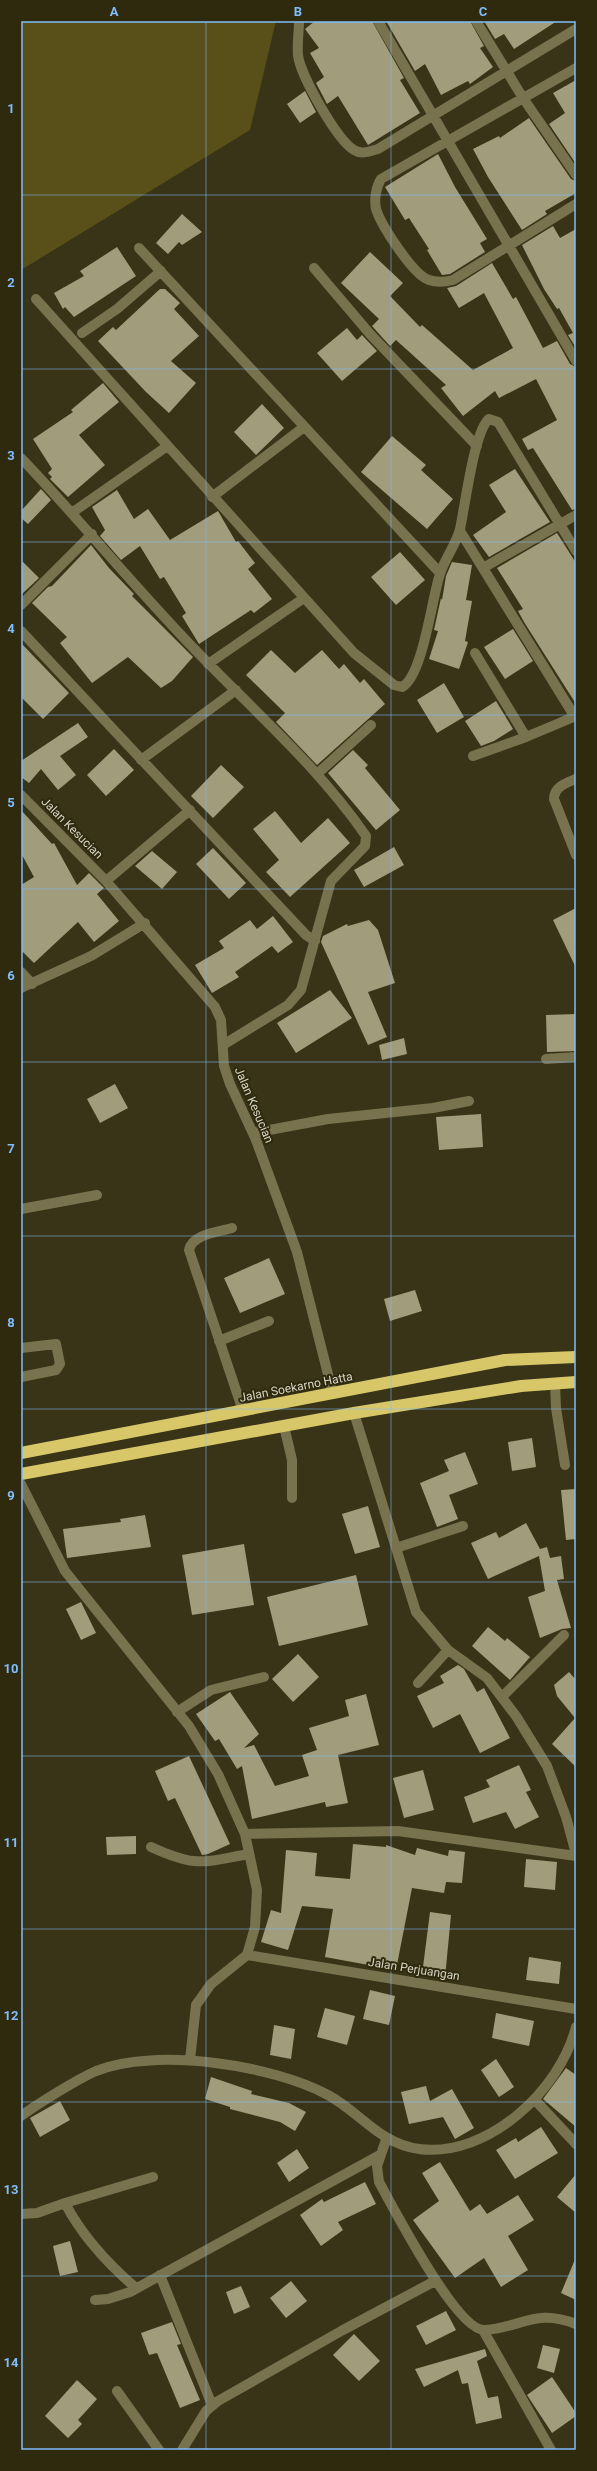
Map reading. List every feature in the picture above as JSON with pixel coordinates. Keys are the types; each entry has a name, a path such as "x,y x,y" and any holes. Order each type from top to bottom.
{"highway":[{"name":"Jalan Soekarno Hatta","path":"21,1453 505,1360 576,1357"},
{"path":"21,1474 354,1413 521,1386 576,1382"}],"street":[{"path":"299,21 298,56 309,83 342,140 354,150 364,153 378,148 576,29"},
{"path":"378,21 576,361"},
{"path":"476,21 523,98 576,175"},
{"path":"576,68 381,179 376,186 376,208 400,253 427,280 441,282 453,280 576,204"},
{"path":"139,248 440,573"},
{"path":"314,268 370,334 476,446"},
{"path":"82,333 117,309 161,270"},
{"path":"36,299 166,447 354,653 390,683 402,687 409,681 426,640 440,573 460,531 476,446 486,421 493,418 498,422 576,552"},
{"path":"212,497 304,427"},
{"path":"73,512 166,447"},
{"path":"21,458 73,512 208,664 236,690 317,774 366,836 367,842 331,881 301,990 288,1005 223,1044"},
{"path":"483,568 576,515"},
{"path":"460,531 575,716 526,737 473,756"},
{"path":"21,605 92,534"},
{"path":"208,664 304,598"},
{"path":"21,631 306,935 314,941"},
{"path":"476,653 526,737"},
{"path":"141,760 236,690"},
{"path":"317,774 371,725"},
{"path":"576,779 559,787 554,793 554,799 576,856"},
{"name":"Jalan Kesucian","path":"21,795 106,881 145,923 215,1007 221,1020 224,1066 230,1084 253,1133 297,1252 333,1394"},
{"path":"106,881 190,810"},
{"path":"21,988 91,956 145,923"},
{"path":"21,972 32,984"},
{"path":"546,1059 576,1057"},
{"path":"253,1133 328,1119 433,1108 470,1101"},
{"path":"21,1209 97,1196"},
{"path":"232,1228 197,1239 190,1244 189,1250 243,1411"},
{"path":"219,1341 269,1320"},
{"path":"21,1348 56,1344 60,1364 56,1370 21,1377"},
{"path":"555,1384 556,1408 566,1465"},
{"path":"245,1834 398,1832 576,1855 566,1817 547,1766 502,1697 487,1678 448,1650 416,1612 354,1413"},
{"path":"284,1426 292,1460 292,1498"},
{"path":"21,1484 64,1571 177,1712 218,1774 245,1834 257,1890 255,1927 247,1955 211,1984 199,2000 193,2018 190,2060"},
{"path":"396,1548 463,1526"},
{"path":"502,1697 564,1635"},
{"path":"418,1683 448,1650"},
{"path":"177,1712 211,1690 264,1677"},
{"path":"151,1847 177,1859 194,1863 209,1862 249,1854"},
{"name":"Jalan Perjuangan","path":"247,1955 576,2009"},
{"path":"21,2116 97,2071 130,2064 190,2060 246,2068 287,2079 322,2092 345,2104 386,2140 419,2149 443,2149 464,2143 499,2128 535,2100 568,2052 576,2027"},
{"path":"535,2100 576,2144"},
{"path":"386,2140 380,2155 377,2172 379,2182 435,2282 460,2314 472,2325 483,2330 552,2450"},
{"path":"95,2300 108,2299 136,2288 380,2155"},
{"path":"21,2214 37,2213 152,2177"},
{"path":"65,2203 72,2219 106,2260 136,2288"},
{"path":"160,2275 212,2405"},
{"path":"182,2450 212,2405 343,2330 435,2282"},
{"path":"483,2330 549,2316 576,2324"},
{"path":"117,2391 159,2450"}],"shaded area":[{"path":"21,21 276,21 250,130 21,270"}],"building":[{"path":"315,21 372,21 404,78 400,80 420,113 368,145 338,96 327,104 316,83 324,77 310,53 319,48 305,29"},
{"path":"386,21 470,21 484,46 480,48 493,67 470,84 468,81 441,95 425,64 415,71"},
{"path":"484,21 557,21 514,49 504,34 495,39"},
{"path":"576,80 576,164 549,124 565,113 553,93"},
{"path":"305,91 316,112 300,123 287,104"},
{"path":"529,118 571,179 576,181 576,193 545,211 547,214 522,230 488,177 473,149 499,136 500,138"},
{"path":"438,154 455,187 487,239 480,243 485,252 450,274 442,275 427,250 429,249 409,218 405,220 385,187"},
{"path":"182,214 202,232 182,245 179,242 168,254 156,243"},
{"path":"553,226 560,238 576,229 576,348 568,335 573,333 559,308 557,309 544,289 522,245"},
{"path":"117,247 136,276 74,317 65,307 63,309 54,293 84,276 80,271"},
{"path":"370,252 403,283 390,296 420,327 422,325 473,370 513,348 484,293 459,308 447,288 456,286 492,263 513,299 516,297 543,348 557,341 570,364 576,367 576,509 572,510 533,448 528,450 522,439 557,420 536,379 499,398 495,391 463,416 441,388 446,385 396,340 390,346 372,326 379,319 341,283"},
{"path":"160,289 165,289 180,303 174,309 199,336 171,361 196,383 169,413 146,392 98,341 113,327 116,330"},
{"path":"347,328 357,340 362,335 377,351 342,381 317,353"},
{"path":"103,383 119,402 79,435 105,465 68,497 50,479 52,477 48,473 52,469 33,439 73,412 71,410"},
{"path":"262,404 284,428 256,455 234,432"},
{"path":"392,436 426,465 421,470 453,499 427,529 361,472"},
{"path":"515,469 550,522 489,557 473,535 506,512 489,485"},
{"path":"41,489 51,500 28,524 21,518 21,511"},
{"path":"117,490 134,519 148,509 170,540 218,511 236,542 238,541 255,563 248,569 272,599 254,613 251,610 199,644 182,616 186,613 164,577 160,579 140,546 121,560 100,536 105,530 92,507"},
{"path":"557,533 576,563 576,704 524,622 518,611 523,609 497,568"},
{"path":"91,545 109,568 134,594 132,596 193,657 172,681 161,688 128,657 92,683 60,643 67,637 32,603 48,587 52,586"},
{"path":"400,552 425,580 396,605 371,577"},
{"path":"21,560 39,578 22,594 21,593"},
{"path":"452,562 472,565 466,600 472,601 465,641 468,642 459,669 429,659 438,631 434,630 441,598 442,600 446,576"},
{"path":"513,629 533,661 505,679 484,647"},
{"path":"21,643 69,693 43,719 21,697"},
{"path":"271,650 295,673 322,650 339,669 344,664 360,683 364,679 385,704 317,765 276,722 285,713 246,675"},
{"path":"444,683 464,717 437,733 417,700"},
{"path":"496,701 513,729 494,741 481,746 465,721"},
{"path":"78,723 88,737 60,756 76,775 58,790 41,769 29,783 21,777 21,761"},
{"path":"114,749 134,770 106,796 87,775"},
{"path":"353,750 368,765 365,768 400,810 376,830 328,773"},
{"path":"221,765 244,787 213,818 191,796"},
{"path":"21,810 52,844 54,843 77,885 89,873 104,888 97,894 119,921 94,942 78,922 34,963 21,950 21,885 34,877 21,853"},
{"path":"275,811 301,843 328,818 350,843 290,897 266,872 279,860 253,829"},
{"path":"394,847 404,865 364,887 354,870"},
{"path":"213,848 246,883 229,899 196,864"},
{"path":"152,851 177,872 162,889 135,866"},
{"path":"576,908 576,968 553,920"},
{"path":"273,916 293,942 278,953 272,946 235,972 239,977 212,993 195,965 224,948 219,941 250,920 257,929"},
{"path":"369,920 378,930 395,983 368,992 387,1037 368,1045 321,942 323,936 347,924 348,926"},
{"path":"330,990 352,1018 296,1053 277,1023"},
{"path":"576,1014 576,1051 547,1052 546,1015"},
{"path":"404,1038 407,1054 382,1060 379,1045"},
{"path":"115,1084 128,1108 100,1123 87,1099"},
{"path":"481,1114 483,1147 439,1150 436,1117"},
{"path":"269,1258 285,1294 240,1313 224,1278"},
{"path":"415,1290 422,1311 390,1321 384,1299"},
{"path":"532,1438 536,1467 512,1471 508,1442"},
{"path":"465,1452 478,1484 449,1495 458,1519 437,1527 420,1483 449,1471 444,1460"},
{"path":"576,1489 576,1539 566,1540 561,1490"},
{"path":"368,1506 380,1547 355,1554 342,1514"},
{"path":"145,1515 151,1547 67,1558 63,1529 121,1522 120,1519"},
{"path":"526,1523 540,1549 547,1547 550,1558 561,1556 564,1579 557,1580 571,1628 562,1629 540,1638 528,1597 545,1591 539,1556 488,1579 471,1543 496,1532 499,1538"},
{"path":"244,1544 254,1605 192,1615 182,1555"},
{"path":"356,1575 368,1625 279,1646 267,1597"},
{"path":"81,1602 96,1633 81,1640 66,1609"},
{"path":"488,1627 505,1641 507,1638 530,1657 510,1680 472,1646"},
{"path":"298,1654 319,1677 293,1702 272,1679"},
{"path":"458,1665 464,1669 477,1692 484,1688 510,1738 480,1753 460,1714 433,1728 417,1696 444,1683 440,1676"},
{"path":"569,1672 576,1680 576,1767 552,1744 575,1718 557,1696 554,1685"},
{"path":"230,1692 259,1734 244,1748 254,1745 275,1786 309,1776 302,1755 317,1750 309,1728 349,1716 345,1700 366,1694 379,1745 338,1755 348,1803 326,1807 325,1802 252,1819 242,1766 237,1769 219,1739 215,1741 196,1714"},
{"path":"189,1756 230,1844 208,1854 202,1855 175,1798 168,1801 155,1771"},
{"path":"519,1765 531,1790 526,1792 539,1817 515,1829 506,1812 473,1823 464,1797 490,1787 486,1780"},
{"path":"423,1770 434,1810 404,1818 393,1778"},
{"path":"136,1836 136,1854 107,1855 106,1837"},
{"path":"353,1844 386,1847 386,1845 415,1855 417,1848 448,1856 449,1850 465,1852 462,1883 446,1882 444,1893 412,1888 396,1970 325,1957 333,1909 302,1906 288,1950 261,1942 271,1910 281,1913 286,1850 317,1853 315,1876 350,1879"},
{"path":"526,1859 557,1862 555,1890 524,1887"},
{"path":"430,1912 451,1915 445,1978 422,1975"},
{"path":"529,1957 561,1962 559,1984 526,1980"},
{"path":"370,1990 395,1996 389,2025 363,2019"},
{"path":"325,2008 355,2016 347,2045 317,2037"},
{"path":"496,2013 534,2021 529,2046 492,2038"},
{"path":"274,2025 295,2029 291,2059 270,2055"},
{"path":"496,2059 514,2087 499,2097 481,2070"},
{"path":"566,2068 576,2075 576,2127 543,2099"},
{"path":"211,2077 252,2091 251,2094 289,2103 306,2112 295,2131 280,2122 230,2109 230,2107 205,2099"},
{"path":"426,2086 430,2101 452,2089 474,2128 455,2139 443,2117 409,2124 401,2092"},
{"path":"60,2101 70,2120 40,2137 30,2118"},
{"path":"541,2127 558,2153 515,2179 496,2150 516,2138 518,2142"},
{"path":"297,2149 309,2168 289,2182 277,2163"},
{"path":"440,2162 470,2211 480,2204 487,2214 518,2195 534,2220 508,2236 528,2270 501,2287 484,2258 455,2278 413,2220 439,2201 422,2173"},
{"path":"576,2174 576,2213 557,2197"},
{"path":"365,2182 376,2204 338,2222 343,2230 321,2246 300,2215 322,2199 324,2202"},
{"path":"70,2241 78,2272 60,2276 53,2246"},
{"path":"576,2257 576,2300 561,2293"},
{"path":"291,2281 307,2301 286,2318 270,2298"},
{"path":"241,2286 250,2307 234,2314 226,2292"},
{"path":"446,2311 456,2330 426,2345 416,2326"},
{"path":"172,2322 181,2344 177,2345 200,2400 180,2408 157,2353 149,2355 141,2333"},
{"path":"354,2334 380,2361 359,2381 333,2355"},
{"path":"543,2345 560,2349 554,2373 537,2368"},
{"path":"485,2349 487,2356 477,2361 488,2398 498,2396 502,2418 476,2424 468,2383 462,2384 458,2370 424,2387 415,2369"},
{"path":"552,2377 576,2413 576,2416 552,2433 527,2395"},
{"path":"77,2380 97,2399 78,2420 82,2424 68,2438 45,2416"}]}
